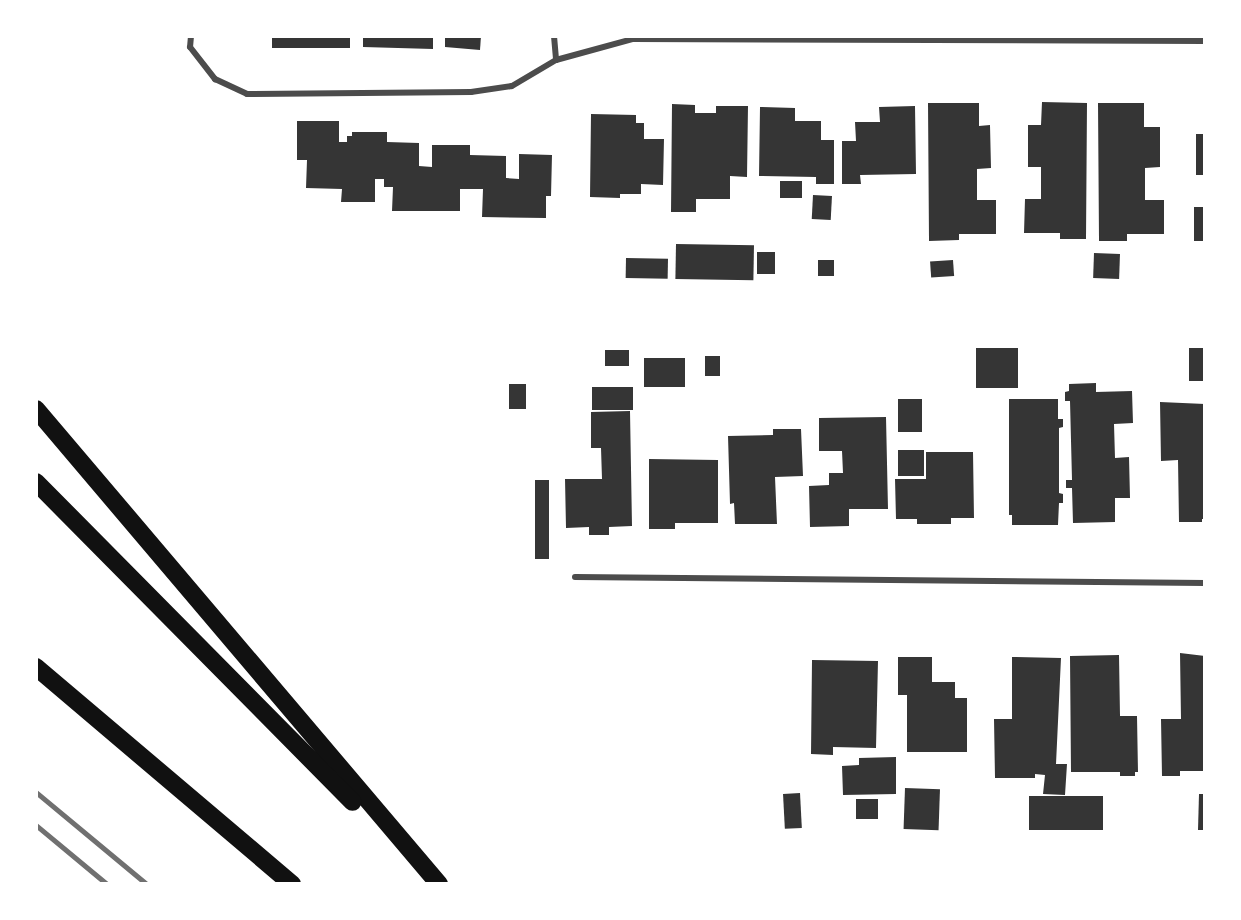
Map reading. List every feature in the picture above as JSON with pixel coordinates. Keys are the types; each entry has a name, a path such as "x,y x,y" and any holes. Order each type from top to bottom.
{"highway":[{"path":"36,409 440,884"},
{"path":"36,482 435,884"},
{"path":"36,667 292,884"}],"street":[{"path":"191,36 190,47 215,79 247,94 471,92 512,86 556,60 633,39 1205,41"},
{"path":"554,36 556,60"},
{"path":"575,577 1205,583"}],"building":[{"path":"272,36 350,36 350,48 272,48"},
{"path":"363,36 433,36 433,49 363,47"},
{"path":"445,36 481,36 480,50 445,47"},
{"path":"1042,102 1087,103 1086,239 1060,239 1060,233 1024,233 1025,199 1041,199 1041,167 1028,167 1028,125 1041,125"},
{"path":"928,103 979,103 979,126 990,125 991,168 977,169 977,200 996,200 996,234 959,234 959,240 929,241"},
{"path":"1098,103 1144,103 1144,127 1160,127 1160,167 1145,168 1145,200 1164,200 1164,234 1127,234 1127,241 1099,241"},
{"path":"672,104 695,105 695,113 716,113 716,106 748,106 747,177 730,176 730,199 696,199 696,212 671,212"},
{"path":"915,106 916,174 860,175 861,184 842,184 842,141 856,141 855,122 880,122 879,107"},
{"path":"760,107 795,108 795,121 821,121 821,140 834,140 834,184 816,184 816,177 759,176"},
{"path":"591,114 636,115 636,123 644,123 644,139 664,139 663,185 641,184 641,194 620,194 620,198 590,197"},
{"path":"297,121 339,121 339,142 347,142 347,136 352,136 352,132 387,132 387,142 419,143 419,166 432,167 432,145 470,145 470,155 506,156 506,178 519,179 519,154 552,155 551,196 546,196 546,218 482,217 483,189 460,189 460,211 392,211 393,187 384,187 384,179 375,179 375,202 341,202 342,189 306,188 307,160 297,160"},
{"path":"1196,134 1205,134 1205,175 1196,175"},
{"path":"780,181 802,181 802,198 780,198"},
{"path":"813,195 832,196 831,220 812,219"},
{"path":"1194,207 1205,207 1205,241 1194,241"},
{"path":"676,244 754,245 753,280 675,279"},
{"path":"757,252 775,252 775,274 757,274"},
{"path":"1094,253 1120,254 1119,279 1093,278"},
{"path":"626,258 668,259 668,279 626,278"},
{"path":"818,260 834,260 834,276 818,276"},
{"path":"953,260 954,276 931,278 930,262"},
{"path":"976,348 1018,348 1018,388 976,388"},
{"path":"1189,348 1205,348 1205,381 1189,381"},
{"path":"605,350 629,350 629,366 605,366"},
{"path":"705,356 720,356 720,376 705,376"},
{"path":"644,358 685,358 685,387 644,387"},
{"path":"1096,383 1096,392 1132,391 1133,423 1114,424 1115,458 1129,457 1130,498 1115,498 1115,522 1073,523 1072,488 1066,488 1066,480 1072,480 1070,401 1065,401 1065,392 1069,391 1069,384"},
{"path":"509,384 526,384 526,409 509,409"},
{"path":"592,387 633,387 633,410 592,410"},
{"path":"898,399 922,399 922,432 898,432"},
{"path":"1009,399 1058,399 1058,419 1063,419 1063,427 1059,428 1059,493 1063,494 1063,503 1059,503 1058,525 1012,525 1012,515 1009,515"},
{"path":"1160,402 1205,404 1205,519 1202,519 1202,522 1179,522 1178,460 1161,461"},
{"path":"630,411 632,526 609,527 609,535 589,535 589,527 566,528 565,479 602,479 601,448 591,448 591,412"},
{"path":"886,417 888,509 849,509 849,526 810,527 809,486 829,485 829,473 843,473 842,451 819,451 819,418"},
{"path":"773,429 801,429 803,476 775,477 777,524 735,524 734,503 730,504 728,436 773,435"},
{"path":"898,450 924,450 924,476 898,476"},
{"path":"926,452 973,452 974,518 951,518 951,524 917,524 917,519 896,519 895,479 926,479"},
{"path":"649,459 718,460 718,523 675,523 675,529 649,529"},
{"path":"535,480 549,480 549,559 535,559"},
{"path":"1180,653 1205,656 1205,771 1180,771 1180,776 1162,776 1161,719 1181,719"},
{"path":"1119,655 1120,716 1137,716 1138,772 1135,772 1135,776 1120,776 1120,772 1071,772 1070,656"},
{"path":"898,657 932,657 932,682 955,682 955,698 967,698 967,752 907,752 907,695 898,695"},
{"path":"1012,657 1061,658 1056,764 1067,764 1065,795 1043,794 1045,775 1035,774 1035,778 995,778 994,719 1012,719"},
{"path":"812,660 878,661 876,748 833,747 833,755 811,754"},
{"path":"896,757 896,794 843,795 842,766 859,765 859,758"},
{"path":"905,788 940,789 939,830 904,829"},
{"path":"800,793 802,828 785,829 783,794"},
{"path":"1199,794 1205,794 1205,830 1198,830"},
{"path":"1029,796 1103,796 1103,830 1029,830"},
{"path":"856,799 878,799 878,819 856,819"}],"railway":[{"path":"36,792 147,884"},
{"path":"36,825 107,884"}]}
